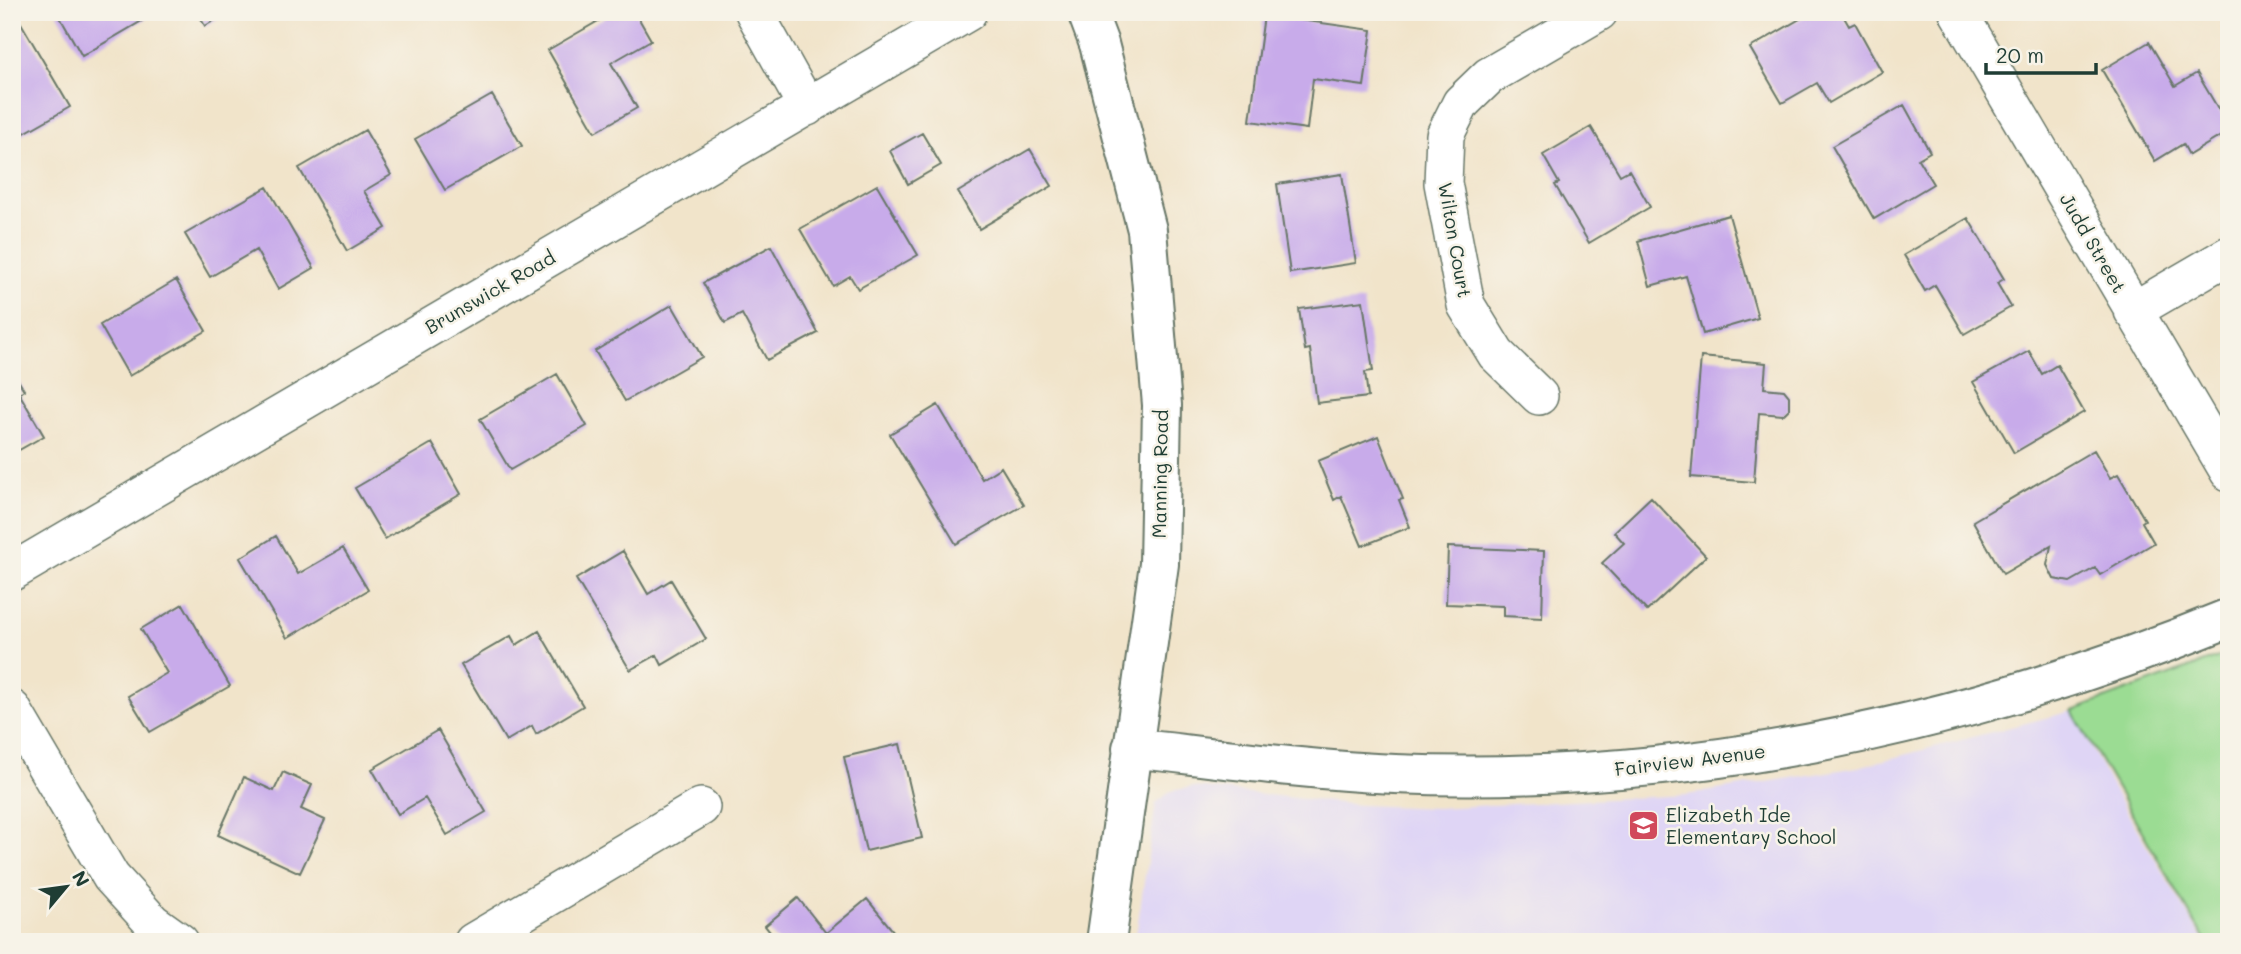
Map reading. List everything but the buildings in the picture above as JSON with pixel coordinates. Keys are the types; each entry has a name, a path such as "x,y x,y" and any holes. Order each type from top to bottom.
{"street":[{"path":"754,12 807,107"},
{"name":"Brunswick Road","path":"12,572 968,12"},
{"name":"Manning Road","path":"1087,12 1099,44 1147,230 1162,405 1159,564 1106,942"},
{"name":"Wilton Court","path":"1539,396 1496,354 1466,304 1443,183 1445,135 1461,103 1489,76 1600,12"},
{"name":"Judd Street","path":"1958,12 2229,472"},
{"path":"2133,311 2229,255"},
{"name":"Fairview Avenue","path":"1132,748 1297,768 1396,774 1507,775 1608,770 1740,757 1957,712 2102,667 2229,618"},
{"path":"12,709 111,877 152,922 180,942"},
{"path":"473,942 701,807"}],"shaded area":[{"name":"Elizabeth Ide Elementary School","path":"2072,711 2112,787 2204,942 1135,942 1156,803 1171,791 1193,787 1358,805 1436,808 1687,795 1858,767"}],"green space":[{"path":"2229,653 2229,942 2206,942 2072,711"}],"place":[{"name":"Elizabeth Ide Elementary School","path":"1643,826"}]}
